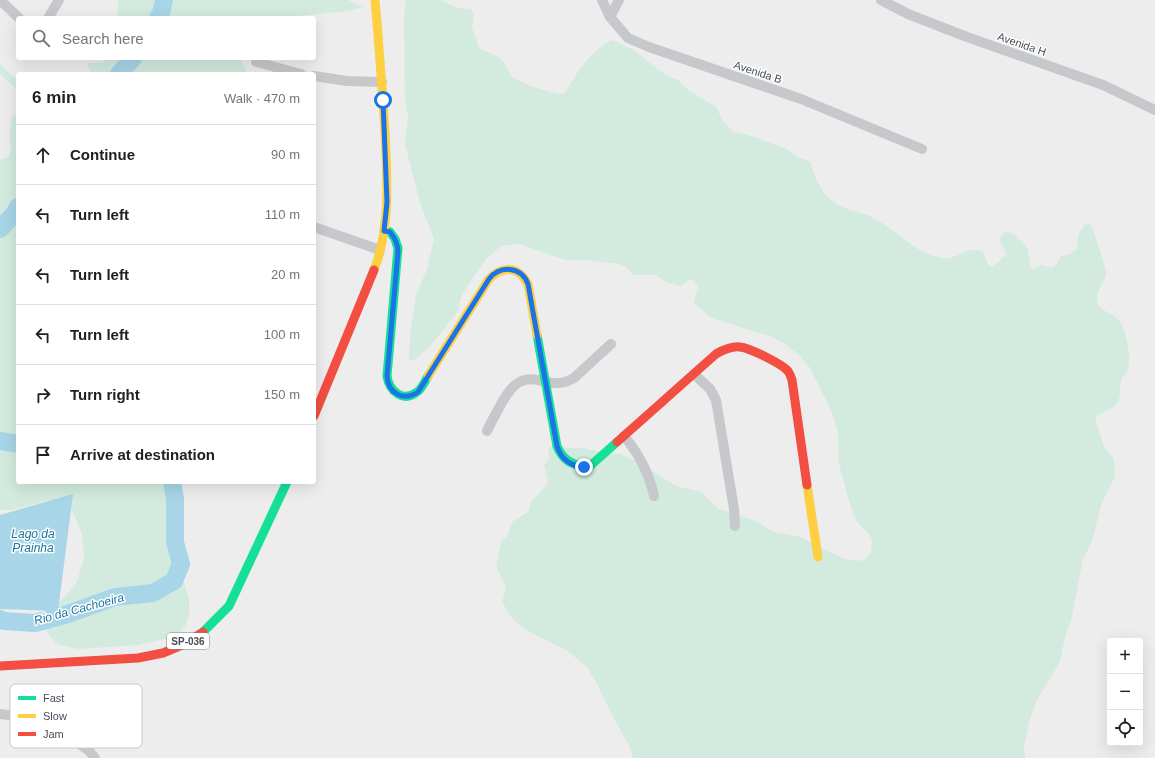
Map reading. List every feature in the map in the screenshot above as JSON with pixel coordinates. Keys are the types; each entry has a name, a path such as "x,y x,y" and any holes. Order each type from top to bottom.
{"street":[{"path":"0,0 17,16"},
{"path":"49,16 60,0"},
{"path":"316,411 377,262 384,231 387,195 382,82 375,0"},
{"name":"Avenida B","path":"602,0 610,17 628,38 649,47 801,99 922,149"},
{"path":"610,17 619,0"},
{"name":"Avenida H","path":"881,0 908,14 967,37 1103,85 1155,110"},
{"path":"256,62 294,72"},
{"path":"316,76 382,82"},
{"path":"316,228 380,250"},
{"path":"384,231 390,232 395,239 398,248 387,376 388,385 397,394 406,396 418,392 489,279 496,272 505,269 510,269 522,274 528,284 557,446 562,457 566,461 577,466 590,466 716,354 729,348 743,347 782,366 788,371 792,380 818,557"},
{"path":"486,431 508,390 516,384 526,380 559,383 570,380 611,344"},
{"path":"694,374 710,390 716,400 734,509 734,526"},
{"path":"624,436 637,452 643,463 648,474 654,496"},
{"name":"SP-036","path":"0,666 138,658 163,653 182,645 204,632 229,606 286,484"},
{"path":"0,714 10,715"},
{"path":"84,748 95,758"}],"green space":[{"path":"118,0 348,0 364,7 347,11 297,16 117,16"},
{"path":"406,0 441,0 457,8 471,9 474,14 472,27 479,48 499,57 505,64 512,77 532,87 559,94 565,93 579,70 597,50 613,40 635,51 661,72 677,79 688,90 716,107 723,121 733,132 748,135 785,148 798,157 811,162 815,176 825,194 833,202 844,208 880,221 912,245 937,257 954,257 970,250 978,250 983,252 988,264 992,267 1007,254 999,240 1003,233 1009,232 1015,235 1027,247 1030,265 1033,269 1041,265 1052,268 1056,265 1061,256 1070,254 1077,249 1078,236 1084,225 1089,224 1093,229 1106,270 1104,280 1097,295 1097,302 1103,310 1118,319 1121,323 1128,343 1129,364 1127,371 1121,380 1117,403 1115,406 1095,418 1104,447 1114,459 1115,476 1102,503 1091,544 1083,559 1071,621 1065,637 1060,662 1037,700 1030,719 1024,745 1025,758 633,758 630,747 595,680 586,666 566,650 524,629 512,618 502,602 506,587 496,566 501,542 507,536 512,522 528,512 532,501 547,485 548,480 544,465 549,459 548,450 553,443 567,448 585,448 607,454 621,454 641,464 676,486 701,492 717,508 756,521 774,532 800,537 842,558 856,561 864,560 871,552 872,540 868,533 857,522 850,504 839,464 838,432 832,412 810,368 799,355 785,344 770,336 711,318 694,303 698,286 694,280 690,279 681,286 666,282 655,275 634,275 626,267 619,264 586,260 565,260 519,244 501,246 486,259 462,294 457,313 431,345 416,359 409,361 410,335 416,295 427,269 434,239 420,203 405,144 408,115 405,97 404,15"},
{"path":"104,60 242,60 246,72 91,72 87,65 89,63 102,63"},
{"path":"0,65 16,78 16,89 0,74"},
{"path":"16,114 16,484 170,484 174,493 179,524 179,565 189,599 189,615 185,626 178,634 170,638 138,645 78,649 57,644 47,633 47,620 51,612 76,584 84,559 82,534 73,512 63,502 51,500 11,510 0,510 0,159 9,157 11,150 9,138 12,117"}],"water":[{"name":"Lago da Prainha","path":"73,494 58,611 0,609 0,515"}],"waterway":[{"name":"Rio da Cachoeira","path":"159,16 164,0"},
{"name":"Rio da Cachoeira","path":"121,72 131,60"},
{"name":"Rio da Cachoeira","path":"0,229 16,210"},
{"name":"Rio da Cachoeira","path":"0,441 16,444"},
{"name":"Rio da Cachoeira","path":"0,619 4,621 35,623 68,614 115,597 153,593 174,581 181,564 175,542 175,499 172,484"}],"traffic: fast":[{"path":"384,231 390,232 395,239 398,248 387,376 388,381 394,391 402,396 407,396 419,391 428,376"},
{"path":"537,335 557,446 562,456 574,464 590,466 617,442"},
{"path":"203,632 229,606 286,484"}],"traffic: slow":[{"path":"374,270 383,237 387,202 385,131 375,0"},
{"path":"428,376 489,279 500,271 515,271 520,274 528,284 537,335"},
{"path":"807,485 818,557"}],"traffic: jam":[{"path":"316,411 374,270"},
{"path":"617,442 716,354 731,348 745,348 773,361 785,368 790,374 807,485"},
{"path":"0,666 138,658 163,653 182,645 203,632"}],"route":[{"path":"383,100 387,172 387,202 384,231 390,232 393,235 398,248 387,376 388,385 394,392 402,396 410,396 418,392 492,275 505,269 510,269 522,274 528,284 557,446 559,452 566,461 571,464 584,467"}]}
